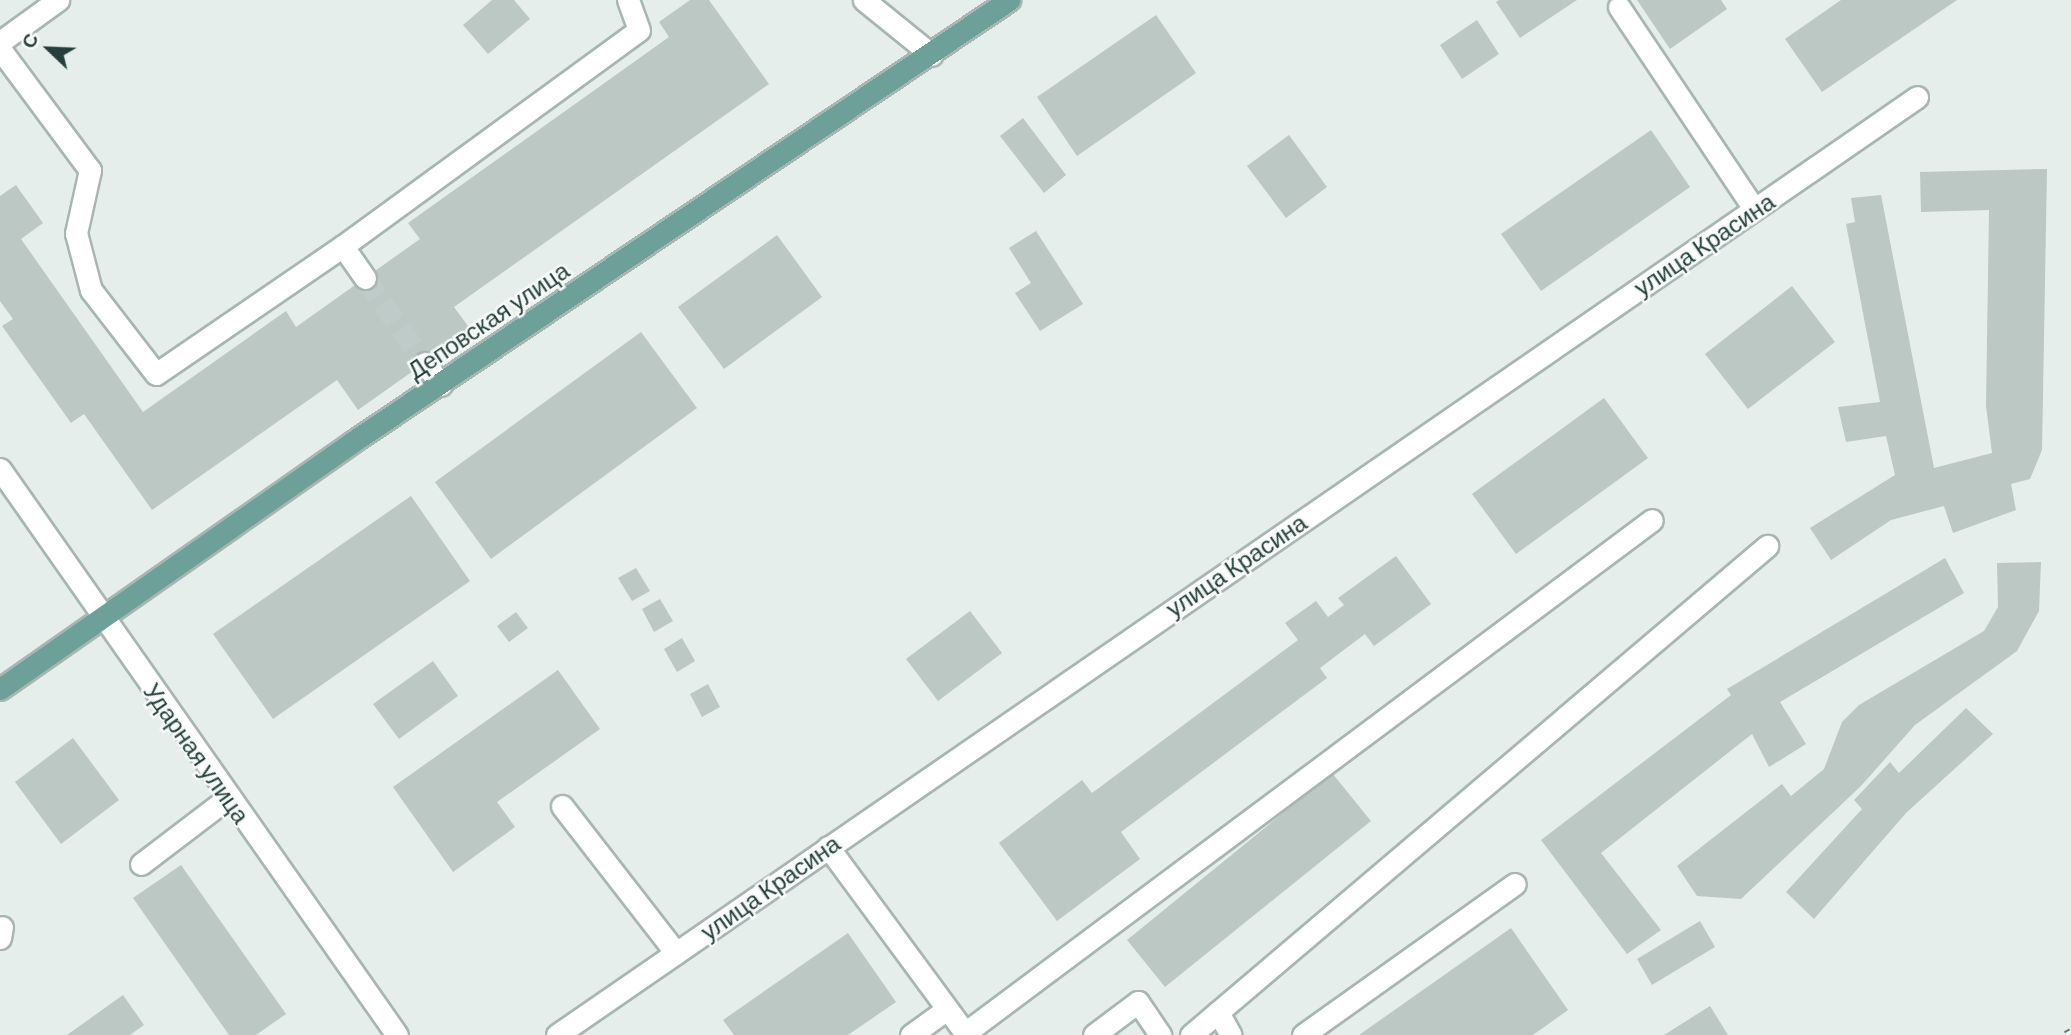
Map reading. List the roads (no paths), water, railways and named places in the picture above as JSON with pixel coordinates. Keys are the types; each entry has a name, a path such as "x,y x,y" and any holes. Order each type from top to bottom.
{"main road":[{"name":"Деповская улица","path":"0,690 441,385 932,55 1009,0"}],"street":[{"path":"0,42 58,0"},
{"path":"0,49 90,170 76,233 92,290 156,374 343,246 639,30 628,0"},
{"path":"864,0 932,55"},
{"path":"1619,7 1754,209"},
{"name":"улица Красина","path":"557,1035 1917,97"},
{"path":"343,246 365,278"},
{"path":"425,363 441,385"},
{"name":"Ударная улица","path":"0,469 102,619 397,1035"},
{"path":"828,847 965,1034 1652,520"},
{"path":"1191,1035 1767,546"},
{"path":"141,864 229,797"},
{"path":"562,806 676,953"},
{"path":"1303,1035 1515,884"},
{"path":"1094,1035 1138,1002 1160,1035"},
{"path":"911,1035 947,1009"},
{"path":"1218,1012 1231,1035"}],"tunnel":[{"path":"365,278 425,363"}],"railway":[{"path":"2066,1035 2071,1032"}]}
